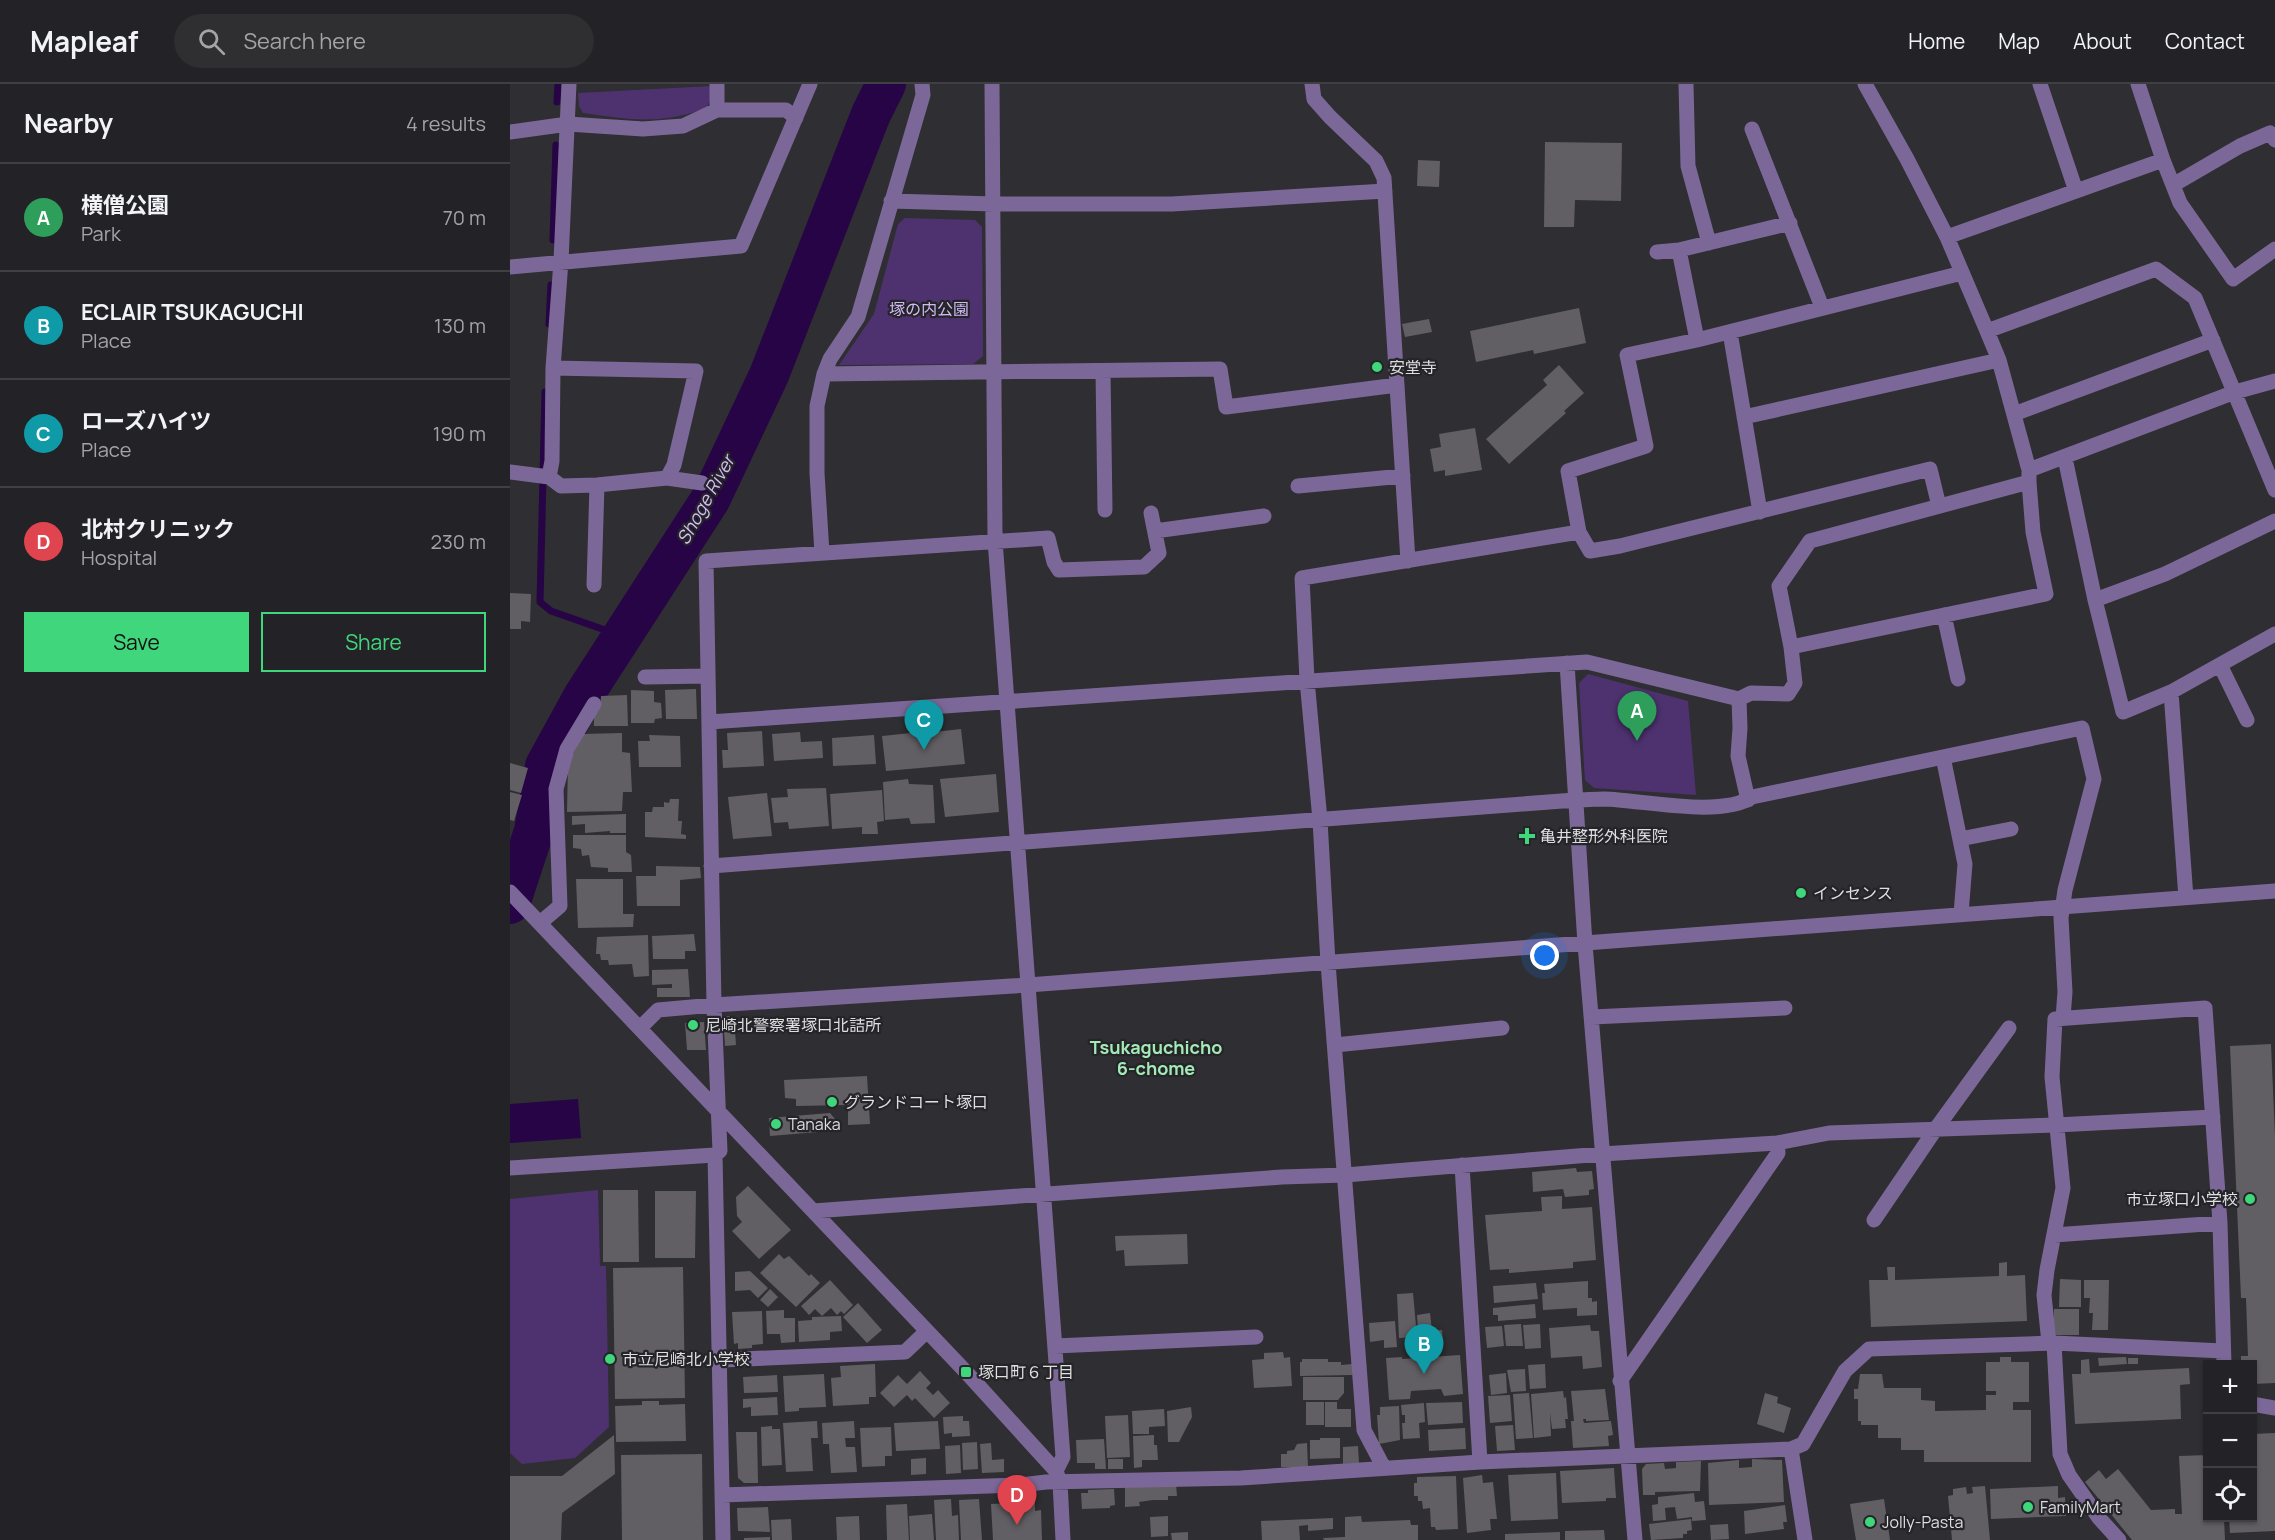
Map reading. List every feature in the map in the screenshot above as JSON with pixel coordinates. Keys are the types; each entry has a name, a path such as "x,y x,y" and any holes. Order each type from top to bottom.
{"street":[{"path":"544,476 552,461 553,368 561,261 569,84"},
{"path":"717,84 717,110"},
{"path":"510,267 741,246 810,84"},
{"path":"992,84 995,540 1063,1457 1058,1476 1063,1540"},
{"path":"1312,84 1314,99 1382,168 1408,561"},
{"path":"1686,84 1688,166 1709,243"},
{"path":"1791,647 2046,594 2033,532 2029,476 1999,360 1947,237 1865,84"},
{"path":"2040,84 2076,191"},
{"path":"2138,84 2180,203 2232,279 2275,249"},
{"path":"822,553 817,473 817,406 830,359 858,317 923,89"},
{"path":"510,132 568,124 643,129 683,126 717,110 786,110 795,118"},
{"path":"1752,129 1822,307"},
{"path":"2173,185 2240,146 2270,133 2275,140"},
{"path":"1947,237 2163,160"},
{"path":"893,196 994,204 1172,204 1385,191"},
{"path":"1658,252 1679,250 1790,223"},
{"path":"1679,250 1697,340"},
{"path":"1987,331 2156,269 2195,298 2275,490"},
{"path":"1939,506 1930,469 1620,546 1590,551 1579,532 1568,471 1646,446 1628,355 1730,332 1962,273"},
{"path":"1730,332 1760,512"},
{"path":"2014,414 2213,340"},
{"path":"1743,417 1999,360"},
{"path":"553,368 696,371 674,465 667,478"},
{"path":"824,374 1220,369 1226,407 1396,385"},
{"path":"1103,371 1105,510"},
{"path":"709,722 1587,662 1738,699 1751,693 1788,694 1795,683 1791,647 1779,586 1810,541 1939,506 2029,476 2065,458 2235,392 2275,381"},
{"path":"2065,458 2095,600 2123,712 2171,692 2275,634"},
{"path":"510,472 544,476 561,486 667,478 702,483"},
{"path":"1298,486 1403,476"},
{"path":"594,585 597,485"},
{"path":"723,1540 719,1134 714,1005 706,561 1048,538 1054,562 1059,570 1144,567 1159,553 1150,513"},
{"path":"1155,531 1264,516"},
{"path":"2095,600 2165,574 2275,521"},
{"path":"1384,1467 1364,1430 1320,820 1307,680 1302,578 1579,532"},
{"path":"1944,615 1958,679"},
{"path":"1567,663 1585,944 1635,1540"},
{"path":"2220,665 2247,720"},
{"path":"645,677 708,676"},
{"path":"2171,692 2186,898"},
{"path":"1738,699 1740,728 1738,756 1748,800"},
{"path":"536,919 560,906 556,789 567,749 594,704"},
{"path":"711,866 1575,800 1602,799 1708,807 1741,804 1748,800 2082,728 2094,779 2065,890 2061,918 2065,992 2063,1018"},
{"path":"1943,757 1965,864 1961,914"},
{"path":"1960,839 2011,829"},
{"path":"640,1028 658,1010 714,1005 1028,985 2275,891"},
{"path":"510,892 813,1211 916,1342 1058,1476"},
{"path":"1592,1017 1785,1008"},
{"path":"723,1495 1058,1476 1241,1478 1480,1461 1791,1449 1803,1444 1845,1371 1869,1349 2052,1343 2224,1358 2220,1223 2205,1008 2055,1019 2052,1077 2063,1188 2046,1270 2044,1295 2052,1343 2060,1454 2069,1475 2098,1518 2119,1540"},
{"path":"1335,1045 1502,1028"},
{"path":"1874,1220 1935,1130 2009,1028"},
{"path":"813,1211 1777,1143 1829,1133 2213,1117"},
{"path":"1620,1380 1779,1153 1777,1143"},
{"path":"510,1168 718,1153"},
{"path":"1462,1165 1480,1461"},
{"path":"2054,1235 2220,1223"},
{"path":"1055,1346 1256,1337"},
{"path":"721,1360 916,1342"},
{"path":"2257,1405 2275,1408"},
{"path":"1791,1449 1805,1540"}],"green space":[{"path":"712,86 707,108 674,117 645,120 616,118 583,113 579,106 578,93"},
{"name":"塚の内公園","path":"905,218 975,220 982,227 983,356 973,364 839,365 874,314 898,224"},
{"path":"1588,674 1688,701 1696,795 1594,788 1585,780 1579,683"},
{"path":"598,1190 600,1266 606,1266 609,1427 575,1458 522,1464 510,1453 510,1199"}],"shaded area":[{"path":"578,1099 581,1138 510,1143 510,1104"}],"building":[{"path":"1545,142 1622,143 1621,201 1575,200 1574,227 1544,227"},
{"path":"1418,160 1440,161 1439,187 1417,186"},
{"path":"1579,308 1586,343 1534,354 1533,350 1476,362 1470,331"},
{"path":"1429,319 1432,332 1405,337 1402,324"},
{"path":"1559,365 1584,393 1564,411 1566,413 1509,464 1486,439 1547,385 1543,380"},
{"path":"1475,428 1482,470 1445,476 1445,470 1434,472 1430,449 1441,447 1439,434"},
{"path":"510,593 531,594 530,622 521,621 521,629 510,629"},
{"path":"696,689 697,719 666,719 665,690"},
{"path":"631,690 654,691 654,702 661,703 662,718 655,719 654,723 631,723"},
{"path":"627,695 628,726 594,726 594,710 600,708 601,696"},
{"path":"933,725 934,732 961,729 965,764 886,771 882,736 911,733 911,727"},
{"path":"762,731 764,766 723,768 722,750 728,750 727,733"},
{"path":"800,732 801,742 822,741 823,758 774,761 772,734"},
{"path":"622,733 622,752 630,753 632,792 623,792 622,811 567,812 568,765 582,734"},
{"path":"649,735 680,736 681,767 639,767 638,741 650,741"},
{"path":"874,735 876,764 833,766 832,738"},
{"path":"510,763 528,768 521,793 510,790"},
{"path":"996,774 999,812 945,817 940,779"},
{"path":"908,779 909,784 933,785 935,823 911,824 909,818 885,820 883,782"},
{"path":"826,788 829,826 789,829 788,822 774,823 771,798 788,797 787,789"},
{"path":"882,790 884,821 877,822 878,834 862,834 862,827 832,829 830,794"},
{"path":"510,792 522,795 514,821 510,820"},
{"path":"767,793 772,836 733,839 728,797"},
{"path":"670,799 679,799 678,821 682,821 681,834 686,835 686,839 645,837 645,812 652,812 653,807 664,807 664,802 669,803"},
{"path":"626,814 626,833 610,833 610,831 585,833 585,824 572,825 572,816"},
{"path":"573,835 626,835 626,852 631,855 632,872 608,872 608,868 591,867 589,855 582,856 581,849 573,848"},
{"path":"656,866 700,867 701,878 680,880 680,906 637,906 636,876 656,876"},
{"path":"576,879 623,879 623,914 634,914 633,927 578,928"},
{"path":"694,934 696,951 685,951 685,959 653,959 652,936"},
{"path":"648,935 649,976 634,977 632,964 609,965 608,960 601,960 600,954 596,954 597,937"},
{"path":"688,969 690,997 657,997 657,988 672,988 672,984 652,985 652,970"},
{"path":"723,1016 734,1016 736,1045 725,1046"},
{"path":"704,1022 706,1050 687,1050 685,1023"},
{"name":"市立塚口小学校","path":"2271,1044 2275,1136 2275,1383 2257,1384 2257,1360 2241,1360 2241,1356 2248,1356 2246,1298 2241,1298 2230,1046"},
{"name":"グランドコート塚口","path":"867,1076 870,1124 848,1125 848,1105 796,1106 796,1099 785,1098 784,1080"},
{"path":"830,1113 835,1119 818,1132 770,1136 769,1118"},
{"path":"1576,1168 1577,1172 1592,1171 1594,1189 1589,1190 1589,1195 1565,1197 1563,1189 1533,1192 1532,1172"},
{"path":"748,1186 791,1230 759,1259 732,1231 742,1222 737,1216 736,1197"},
{"path":"603,1190 638,1190 639,1262 603,1262"},
{"path":"655,1191 696,1191 695,1258 655,1258"},
{"path":"1562,1196 1562,1209 1592,1207 1596,1260 1573,1262 1573,1268 1509,1273 1509,1269 1490,1270 1485,1215 1542,1211 1541,1197"},
{"path":"1187,1234 1188,1264 1125,1266 1124,1250 1116,1251 1115,1236"},
{"path":"779,1254 784,1259 789,1256 809,1276 811,1274 820,1283 796,1307 760,1273"},
{"path":"2007,1262 2007,1276 2025,1275 2027,1321 1871,1327 1869,1280 1888,1280 1887,1267 1895,1267 1895,1280 1999,1276 1999,1263"},
{"path":"683,1267 685,1398 615,1399 613,1268"},
{"path":"750,1271 768,1288 758,1298 750,1290 735,1291 735,1272"},
{"path":"2060,1279 2081,1280 2081,1307 2059,1307"},
{"path":"830,1280 853,1305 844,1314 841,1311 837,1315 831,1308 822,1316 815,1309 809,1315 801,1306"},
{"path":"2084,1280 2109,1280 2108,1330 2092,1330 2093,1313 2089,1313 2090,1298 2084,1298"},
{"path":"1588,1281 1588,1298 1592,1298 1592,1302 1597,1301 1597,1315 1577,1316 1577,1308 1543,1310 1544,1284"},
{"path":"1536,1283 1538,1299 1494,1303 1493,1286"},
{"path":"770,1289 778,1297 768,1307 760,1300"},
{"path":"1413,1293 1417,1337 1399,1338 1397,1294"},
{"path":"858,1303 882,1330 867,1343 843,1317"},
{"path":"1535,1304 1536,1318 1498,1321 1498,1315 1493,1315 1493,1308"},
{"path":"2054,1309 2079,1309 2079,1335 2054,1335"},
{"path":"784,1310 784,1318 795,1318 795,1342 781,1343 780,1334 767,1334 766,1311"},
{"path":"762,1311 763,1344 738,1349 738,1343 734,1344 732,1312"},
{"path":"1430,1313 1432,1331 1442,1330 1443,1343 1419,1345 1417,1315"},
{"path":"841,1316 842,1331 830,1332 830,1340 799,1342 798,1321 812,1320 812,1317"},
{"path":"1395,1321 1397,1347 1384,1348 1384,1340 1370,1342 1369,1323"},
{"path":"1521,1324 1523,1346 1506,1346 1504,1325"},
{"path":"1540,1324 1541,1348 1525,1349 1523,1325"},
{"path":"1590,1325 1591,1331 1599,1331 1602,1367 1583,1369 1582,1356 1551,1358 1549,1328"},
{"path":"1502,1326 1504,1346 1487,1348 1485,1327"},
{"path":"1283,1352 1284,1358 1290,1357 1292,1386 1254,1388 1252,1360 1264,1359 1264,1353"},
{"path":"1460,1355 1463,1394 1444,1396 1441,1389 1411,1391 1410,1399 1389,1400 1386,1358"},
{"path":"2000,1357 2011,1357 2011,1362 2029,1362 2029,1402 2013,1402 2013,1410 2031,1410 2031,1462 1924,1462 1924,1450 1901,1450 1901,1438 1878,1438 1878,1425 1861,1425 1861,1421 1858,1421 1858,1399 1854,1399 1854,1389 1858,1389 1860,1374 1882,1374 1884,1388 1921,1388 1921,1400 1935,1401 1935,1411 1986,1410 1986,1395 1996,1395 1996,1391 1986,1391 1986,1362 2000,1362"},
{"path":"2126,1357 2127,1364 2099,1366 2098,1358"},
{"path":"2128,1358 2138,1358 2138,1364 2128,1364"},
{"path":"1302,1359 1328,1359 1328,1362 1341,1362 1341,1365 1352,1364 1352,1375 1300,1376"},
{"path":"2089,1359 2090,1373 2189,1368 2190,1384 2180,1385 2181,1419 2075,1424 2072,1374 2081,1374 2081,1360"},
{"path":"875,1364 876,1397 869,1397 869,1404 833,1406 831,1378 841,1377 840,1366"},
{"path":"1545,1364 1546,1388 1530,1389 1528,1365"},
{"path":"1525,1369 1526,1391 1511,1392 1507,1370"},
{"path":"920,1371 931,1383 926,1388 933,1395 938,1390 950,1403 934,1418 915,1398 912,1401 907,1395 894,1407 880,1393 898,1375 907,1384"},
{"path":"1506,1373 1507,1393 1491,1395 1489,1375"},
{"path":"824,1374 826,1407 799,1408 799,1411 785,1412 783,1376"},
{"path":"777,1375 778,1392 744,1393 743,1377"},
{"path":"1303,1377 1344,1377 1344,1393 1338,1400 1303,1400"},
{"path":"1605,1389 1609,1420 1586,1421 1583,1419 1584,1423 1611,1421 1613,1435 1608,1436 1609,1446 1573,1448 1571,1421 1574,1421 1571,1391"},
{"path":"1563,1391 1564,1398 1566,1397 1568,1419 1565,1419 1566,1428 1552,1429 1550,1412 1551,1436 1534,1438 1531,1394"},
{"path":"1529,1393 1533,1438 1516,1439 1513,1394"},
{"path":"1765,1393 1778,1397 1777,1403 1791,1408 1784,1433 1757,1424"},
{"path":"1510,1395 1512,1421 1490,1423 1488,1396"},
{"path":"777,1397 778,1415 751,1416 751,1407 743,1408 743,1399"},
{"path":"642,1401 659,1401 659,1405 685,1404 686,1441 616,1442 615,1406 642,1405"},
{"path":"1306,1402 1324,1402 1324,1425 1306,1425"},
{"path":"1325,1402 1337,1402 1337,1409 1351,1409 1351,1427 1325,1427"},
{"path":"1462,1402 1463,1423 1428,1425 1426,1403"},
{"path":"1424,1403 1425,1422 1419,1423 1420,1438 1403,1439 1402,1423 1405,1423 1405,1415 1402,1415 1401,1405"},
{"path":"1399,1406 1400,1440 1379,1444 1377,1415 1380,1415 1380,1407"},
{"path":"1191,1407 1192,1417 1179,1442 1168,1442 1167,1411"},
{"path":"1164,1409 1165,1426 1149,1427 1149,1434 1133,1434 1132,1411"},
{"path":"1128,1415 1130,1457 1107,1458 1105,1416"},
{"path":"963,1416 963,1421 969,1421 970,1436 952,1437 952,1433 944,1434 943,1417"},
{"path":"817,1421 818,1438 811,1438 813,1471 786,1472 783,1423"},
{"path":"854,1421 855,1438 845,1438 846,1447 855,1447 857,1472 831,1473 829,1444 823,1444 822,1423"},
{"path":"938,1421 940,1449 896,1451 894,1423"},
{"path":"1513,1425 1515,1450 1497,1451 1495,1426"},
{"path":"772,1426 772,1429 780,1429 782,1465 762,1466 761,1427"},
{"path":"891,1427 892,1456 885,1456 885,1466 862,1467 860,1428"},
{"path":"1465,1428 1466,1449 1429,1451 1428,1430"},
{"path":"736,1432 757,1432 758,1483 744,1483 738,1478"},
{"path":"2275,1433 2275,1531 2230,1533 2229,1522 2257,1522 2257,1434"},
{"path":"614,1435 615,1474 562,1513 561,1540 510,1540 510,1476 562,1476"},
{"path":"1154,1435 1158,1460 1142,1460 1142,1467 1134,1468 1133,1436"},
{"path":"1320,1438 1340,1438 1340,1458 1310,1459 1310,1440 1320,1440"},
{"path":"1104,1439 1106,1469 1095,1469 1095,1463 1077,1463 1076,1440"},
{"path":"977,1442 978,1469 963,1470 962,1443"},
{"path":"991,1443 992,1460 1004,1459 1004,1472 982,1473 980,1444"},
{"path":"1307,1443 1308,1467 1281,1467 1281,1454 1294,1450 1297,1444"},
{"path":"960,1445 961,1473 946,1474 945,1446"},
{"path":"1358,1446 1359,1463 1343,1464 1343,1447"},
{"path":"702,1454 703,1540 622,1540 621,1455"},
{"path":"2203,1455 2203,1522 2224,1522 2225,1540 2132,1540 2085,1482 2099,1470 2106,1479 2118,1469 2151,1510 2175,1509 2175,1514 2182,1514 2179,1456"},
{"path":"926,1458 926,1474 911,1475 911,1459"},
{"path":"1108,1459 1123,1459 1123,1469 1108,1469"},
{"path":"1752,1459 1782,1460 1784,1502 1709,1505 1708,1463 1739,1460 1739,1468 1752,1467"},
{"path":"1701,1461 1700,1491 1655,1492 1655,1495 1643,1495 1642,1469 1646,1464 1664,1463 1665,1469 1676,1468 1676,1462"},
{"path":"1614,1468 1616,1498 1606,1498 1606,1501 1562,1503 1560,1471"},
{"path":"1556,1473 1558,1519 1511,1521 1508,1475"},
{"path":"1482,1475 1483,1483 1493,1482 1497,1519 1490,1519 1491,1530 1467,1533 1463,1478"},
{"path":"1456,1476 1458,1529 1436,1530 1435,1527 1431,1527 1430,1508 1423,1509 1422,1501 1418,1501 1418,1496 1414,1496 1414,1483 1417,1483 1417,1477"},
{"path":"1176,1484 1177,1496 1168,1496 1168,1500 1139,1502 1140,1506 1125,1507 1125,1486"},
{"path":"1985,1486 1990,1540 1952,1540 1948,1496 1953,1495 1953,1489 1966,1487 1967,1494 1973,1493 1972,1487"},
{"name":"FamilyMart","path":"2058,1486 2058,1498 2065,1497 2066,1516 1991,1519 1990,1489"},
{"path":"1114,1489 1115,1505 1110,1508 1082,1509 1081,1493 1088,1493 1088,1490"},
{"path":"1694,1493 1695,1502 1704,1501 1706,1520 1692,1521 1692,1517 1677,1519 1675,1507 1665,1508 1666,1520 1653,1521 1652,1505 1658,1504 1658,1497"},
{"path":"951,1499 952,1516 958,1515 959,1540 936,1540 934,1500"},
{"path":"979,1499 982,1540 961,1540 959,1500"},
{"name":"Jolly-Pasta","path":"1884,1499 1890,1540 1856,1540 1850,1504"},
{"path":"1035,1502 1035,1511 1041,1510 1042,1540 993,1540 991,1504"},
{"path":"907,1504 909,1540 887,1540 886,1505"},
{"path":"1785,1505 1787,1522 1783,1522 1784,1529 1745,1534 1744,1511"},
{"path":"768,1507 770,1532 738,1531 737,1508"},
{"path":"932,1514 934,1540 910,1540 909,1516"},
{"path":"859,1516 860,1540 837,1540 836,1517"},
{"path":"1168,1516 1168,1536 1151,1537 1150,1517"},
{"path":"1361,1516 1362,1522 1410,1520 1411,1525 1418,1525 1418,1540 1324,1540 1323,1538 1345,1537 1345,1517"},
{"path":"1333,1518 1333,1529 1308,1531 1308,1525 1299,1526 1300,1540 1262,1540 1261,1521"},
{"path":"791,1519 792,1540 772,1540 771,1520"},
{"path":"1691,1519 1692,1530 1683,1534 1683,1538 1651,1540 1649,1524"},
{"path":"1728,1524 1729,1539 1711,1540 1710,1525"},
{"path":"1604,1530 1605,1540 1565,1540 1565,1531"},
{"path":"1188,1532 1188,1540 1172,1540 1171,1533"},
{"path":"1560,1532 1560,1540 1505,1540 1505,1534"},
{"path":"770,1537 770,1540 744,1540 744,1538"}],"waterway":[{"path":"557,102 558,84"},
{"name":"Shoge River","path":"510,904 534,831 545,766 584,695 710,500 769,375 871,114 886,84"},
{"path":"553,240 556,145"},
{"path":"549,324 551,285"},
{"path":"545,392 540,602 551,611 622,636"}],"place":[{"name":"安堂寺","path":"1377,367"},
{"name":"横僧公園","path":"1637,741"},
{"name":"ローズハイツ","path":"924,750"},
{"name":"亀井整形外科医院","path":"1527,836"},
{"name":"インセンス","path":"1801,893"},
{"name":"尼崎北警察署塚口北詰所","path":"693,1025"},
{"name":"グランドコート塚口","path":"832,1102"},
{"name":"Tanaka","path":"776,1124"},
{"name":"市立塚口小学校","path":"2250,1199"},
{"name":"市立尼崎北小学校","path":"610,1359"},
{"name":"塚口町６丁目","path":"966,1372"},
{"name":"ECLAIR TSUKAGUCHI","path":"1424,1374"},
{"name":"FamilyMart","path":"2028,1507"},
{"name":"Jolly-Pasta","path":"1870,1522"},
{"name":"北村クリニック","path":"1017,1525"}],"district":[{"name":"Tsukaguchicho 6-chome","path":"1156,1058"}]}
